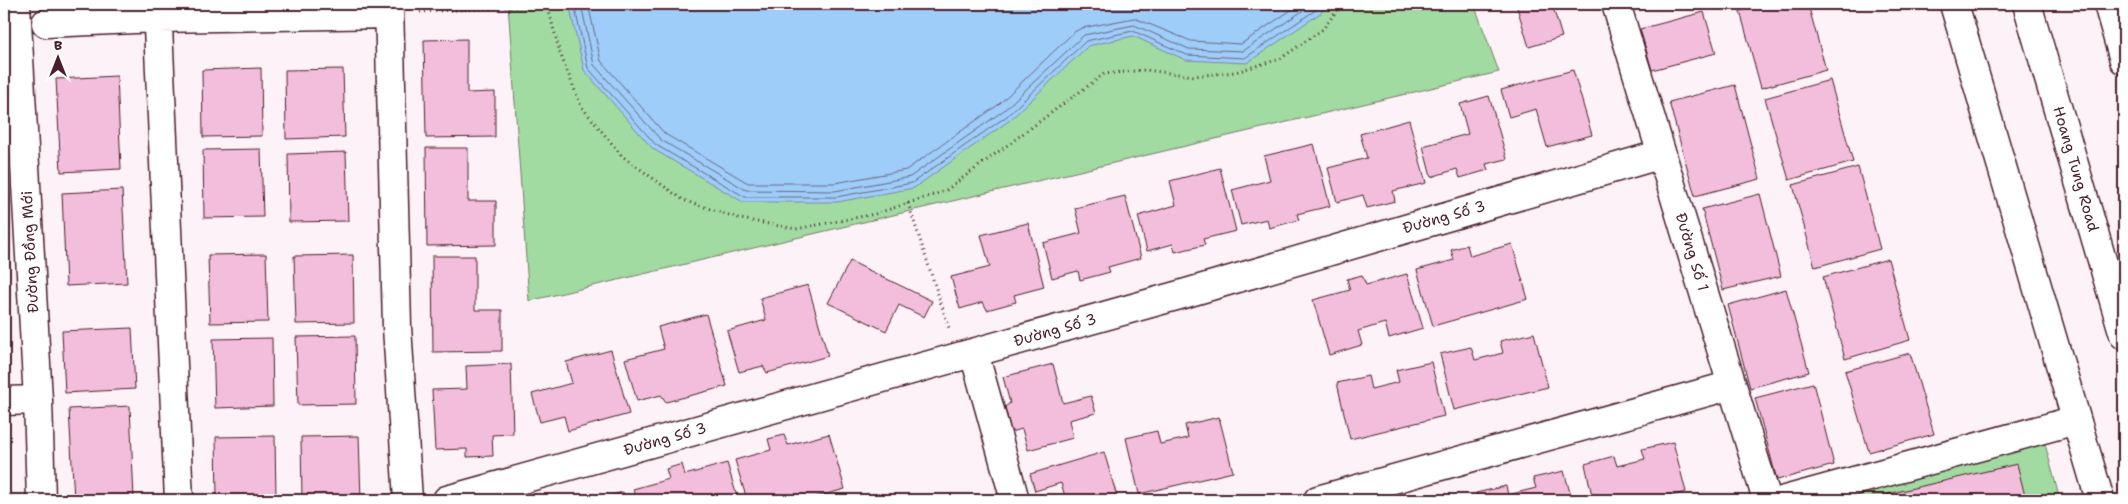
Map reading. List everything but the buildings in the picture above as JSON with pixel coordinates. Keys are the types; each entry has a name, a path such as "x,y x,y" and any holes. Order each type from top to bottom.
{"street":[{"name":"Đường Đồng Mới","path":"16,4 38,400 41,500"},
{"name":"Đường Số 1","path":"1616,4 1768,500"},
{"path":"1954,4 2100,500"},
{"name":"Hoang Tung Road","path":"2027,4 2124,335"},
{"path":"2108,4 2124,60"},
{"path":"46,22 158,11 389,9 397,327 408,500"},
{"path":"158,11 179,500"},
{"name":"Đường Số 3","path":"447,500 974,352 1662,154"},
{"path":"974,352 1015,500"},
{"path":"1318,500 1732,385"},
{"path":"4,401 38,400"},
{"path":"1786,500 2076,420"}],"path":[{"path":"389,9 547,5 560,53 581,106 622,156 683,200 741,219 796,229 875,214 945,191 1104,74 1145,70 1194,76 1235,72 1280,59 1323,29 1342,4"},
{"path":"908,203 951,334 974,352"}],"green space":[{"path":"508,4 1474,4 1499,72 529,301"},
{"path":"2045,444 2060,500 1835,500"}],"water":[{"path":"569,4 1325,4 1322,12 1247,63 1186,60 1133,36 1088,46 1010,120 914,188 837,202 743,202 653,149 584,70"}]}
